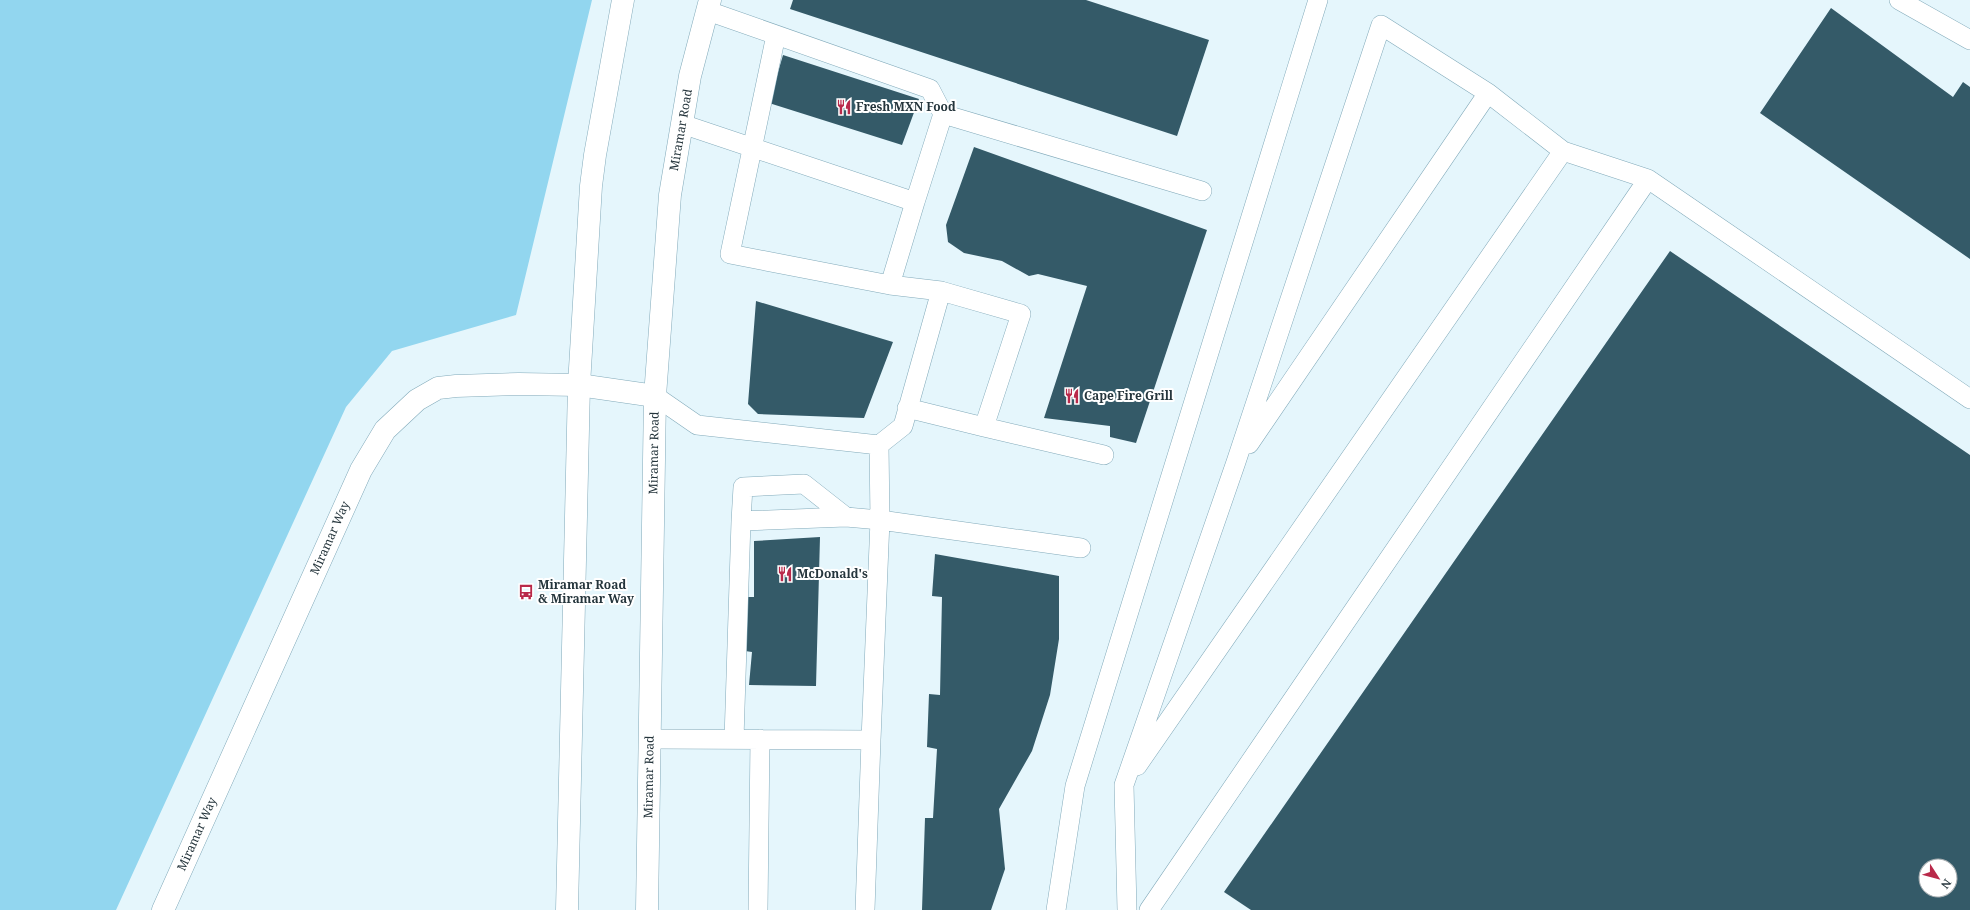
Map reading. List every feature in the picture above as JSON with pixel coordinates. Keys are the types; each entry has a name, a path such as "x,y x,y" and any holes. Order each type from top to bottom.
{"main road":[{"path":"567,910 579,385 591,186 595,155 623,0"},
{"name":"Miramar Road","path":"647,910 655,396 670,195 690,76 709,5"},
{"name":"Miramar Way","path":"163,910 361,470 386,430 417,400 438,388 519,384 579,385 655,396"}],"lane":[{"path":"1056,910 1075,786 1318,0"},
{"path":"1898,0 1970,40"},
{"path":"709,5 776,35 930,89 943,114 890,285"},
{"path":"1127,910 1124,785 1236,462 1381,24 1488,93 1563,150 1648,178 1970,399"},
{"path":"776,35 730,254 890,285 941,291 1021,314 984,427"},
{"path":"1236,462 1488,93"},
{"path":"943,114 1202,191"},
{"path":"682,124 915,202"},
{"path":"1124,785 1563,150"},
{"path":"1149,910 1648,178"},
{"path":"655,396 697,425 879,445 903,426 941,291"},
{"path":"907,408 1104,455"},
{"path":"865,910 870,740 880,520 879,445"},
{"path":"734,739 743,487 804,484 846,517"},
{"path":"741,521 846,517 880,520 1082,548"},
{"path":"650,739 870,740"},
{"path":"758,910 760,739"}],"shaded area":[{"path":"0,0 592,0 516,315 392,351 346,407 116,910 0,910"}],"building":[{"path":"793,0 1086,0 1209,40 1177,136 790,9"},
{"path":"1831,8 1953,97 1963,82 1970,87 1970,259 1760,113"},
{"path":"783,55 919,99 902,145 769,103"},
{"path":"974,147 1207,230 1136,443 1110,437 1110,426 1044,418 1087,286 1038,274 1029,276 1002,261 964,253 948,242 946,225"},
{"path":"1670,251 1970,455 1970,910 1251,910 1224,892"},
{"path":"756,301 893,342 864,418 758,414 748,404"},
{"path":"820,537 816,686 749,685 752,652 745,651 743,597 754,597 754,541"},
{"path":"935,554 1059,576 1059,639 1050,695 1032,751 999,809 1005,869 991,910 922,910 925,818 933,818 937,749 927,747 929,694 940,695 942,597 932,596"}],"place":[{"name":"Fresh MXN Food","path":"844,107"},
{"name":"Cape Fire Grill","path":"1072,396"},
{"name":"McDonald's","path":"785,574"},
{"name":"Miramar Road & Miramar Way","path":"526,592"}]}
